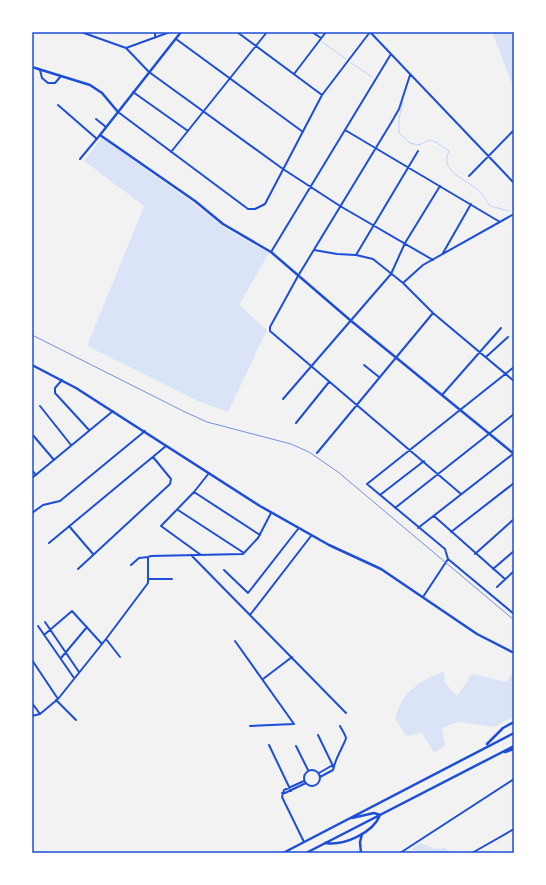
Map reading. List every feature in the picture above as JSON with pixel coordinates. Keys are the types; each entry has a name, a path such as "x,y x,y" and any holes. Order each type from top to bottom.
{"street":[{"path":"81,32 126,48 149,72 283,169 340,206 374,224 433,260"},
{"path":"155,32 155,37"},
{"path":"126,48 170,32"},
{"path":"80,159 181,32"},
{"path":"237,32 257,45 322,95"},
{"path":"171,152 267,32"},
{"path":"312,32 320,38"},
{"path":"294,74 326,32"},
{"path":"32,67 90,85 102,93 118,112 171,152 248,209 255,209 265,204 322,95 370,32 489,155 514,183"},
{"path":"176,39 303,132"},
{"path":"271,252 391,54"},
{"path":"40,69 42,78 48,84 55,83 62,76"},
{"path":"410,75 399,109 298,276 270,327 270,330 461,494"},
{"path":"133,92 188,131"},
{"path":"58,105 96,138"},
{"path":"96,119 106,127"},
{"path":"345,130 500,222"},
{"path":"469,176 514,130"},
{"path":"100,135 195,201 224,224 271,252 395,358 489,435 514,453 418,528"},
{"path":"356,255 418,151"},
{"path":"283,399 391,274 405,243 440,186"},
{"path":"442,255 471,204"},
{"path":"403,283 420,268 514,214"},
{"path":"314,250 337,254 356,255 373,259 403,283 433,313 514,381"},
{"path":"317,453 356,404 433,313"},
{"path":"442,395 500,328"},
{"path":"486,357 508,337"},
{"path":"32,365 62,380 113,411 298,529 381,569 477,634 514,653"},
{"path":"364,365 379,377"},
{"path":"514,367 367,484 445,549 448,559 514,614"},
{"path":"62,380 55,388 55,393 89,430"},
{"path":"296,423 330,382"},
{"path":"40,406 70,445"},
{"path":"32,478 70,445 113,411"},
{"path":"395,508 514,414"},
{"path":"32,513 43,505 60,501 145,431"},
{"path":"32,434 54,460"},
{"path":"49,543 166,446"},
{"path":"78,569 172,482 153,457"},
{"path":"380,495 424,461"},
{"path":"32,470 36,475"},
{"path":"202,555 161,526 178,510 209,473"},
{"path":"451,532 514,483"},
{"path":"194,492 260,535"},
{"path":"178,510 244,553"},
{"path":"130,565 139,558 148,557 241,555 260,535 272,513"},
{"path":"434,516 475,554 505,579"},
{"path":"475,554 514,519"},
{"path":"69,526 93,554"},
{"path":"224,570 248,593 298,529"},
{"path":"250,615 311,536"},
{"path":"493,569 514,551"},
{"path":"191,555 346,713"},
{"path":"32,716 40,714 57,699 106,639 148,583 148,557"},
{"path":"423,596 448,559"},
{"path":"496,587 514,571"},
{"path":"149,579 172,579"},
{"path":"44,635 72,611 102,644"},
{"path":"45,622 79,672"},
{"path":"38,626 74,678"},
{"path":"61,658 66,654 87,627"},
{"path":"106,639 120,657"},
{"path":"235,641 294,725 250,726"},
{"path":"263,679 292,657"},
{"path":"32,660 57,699 76,720"},
{"path":"32,703 40,714"},
{"path":"485,747 503,728 514,722"},
{"path":"320,777 333,770 335,758 346,743 346,739 340,726"},
{"path":"283,853 514,733"},
{"path":"318,735 334,767"},
{"path":"269,746 291,791"},
{"path":"296,746 308,770"},
{"path":"306,853 514,746"},
{"path":"499,754 514,749"},
{"path":"319,773 331,766 334,767"},
{"path":"282,793 289,788 305,782 314,786 319,782 319,773 313,769 308,770 304,774 305,782"},
{"path":"400,853 514,779"},
{"path":"282,793 291,791 305,782"},
{"path":"282,793 282,797 304,842"},
{"path":"348,819 374,813 380,815"},
{"path":"325,843 338,843 362,834 377,822 380,815"},
{"path":"472,853 514,829"},
{"path":"361,853 360,842 362,834"}],"shaded area":[{"path":"492,32 514,32 514,89"},
{"path":"102,138 196,205 228,230 269,253 239,305 267,330 228,412 200,402 87,346 144,206 84,161"},
{"path":"514,670 514,716 495,727 458,722 442,728 445,746 434,753 422,733 406,736 395,718 403,700 413,688 419,683 444,671 445,683 457,696 472,674 507,682"},
{"path":"420,843 435,849 445,848 451,853 415,853 412,849"}],"waterway":[{"path":"322,42 346,59"},
{"path":"351,63 372,77"},
{"path":"403,102 399,119 399,133 410,143 419,145 429,140 436,142 449,151 447,164 450,169 479,191 490,206 509,211"}],"railway":[{"path":"32,335 207,422 291,444 309,452 338,472 514,620"}]}
